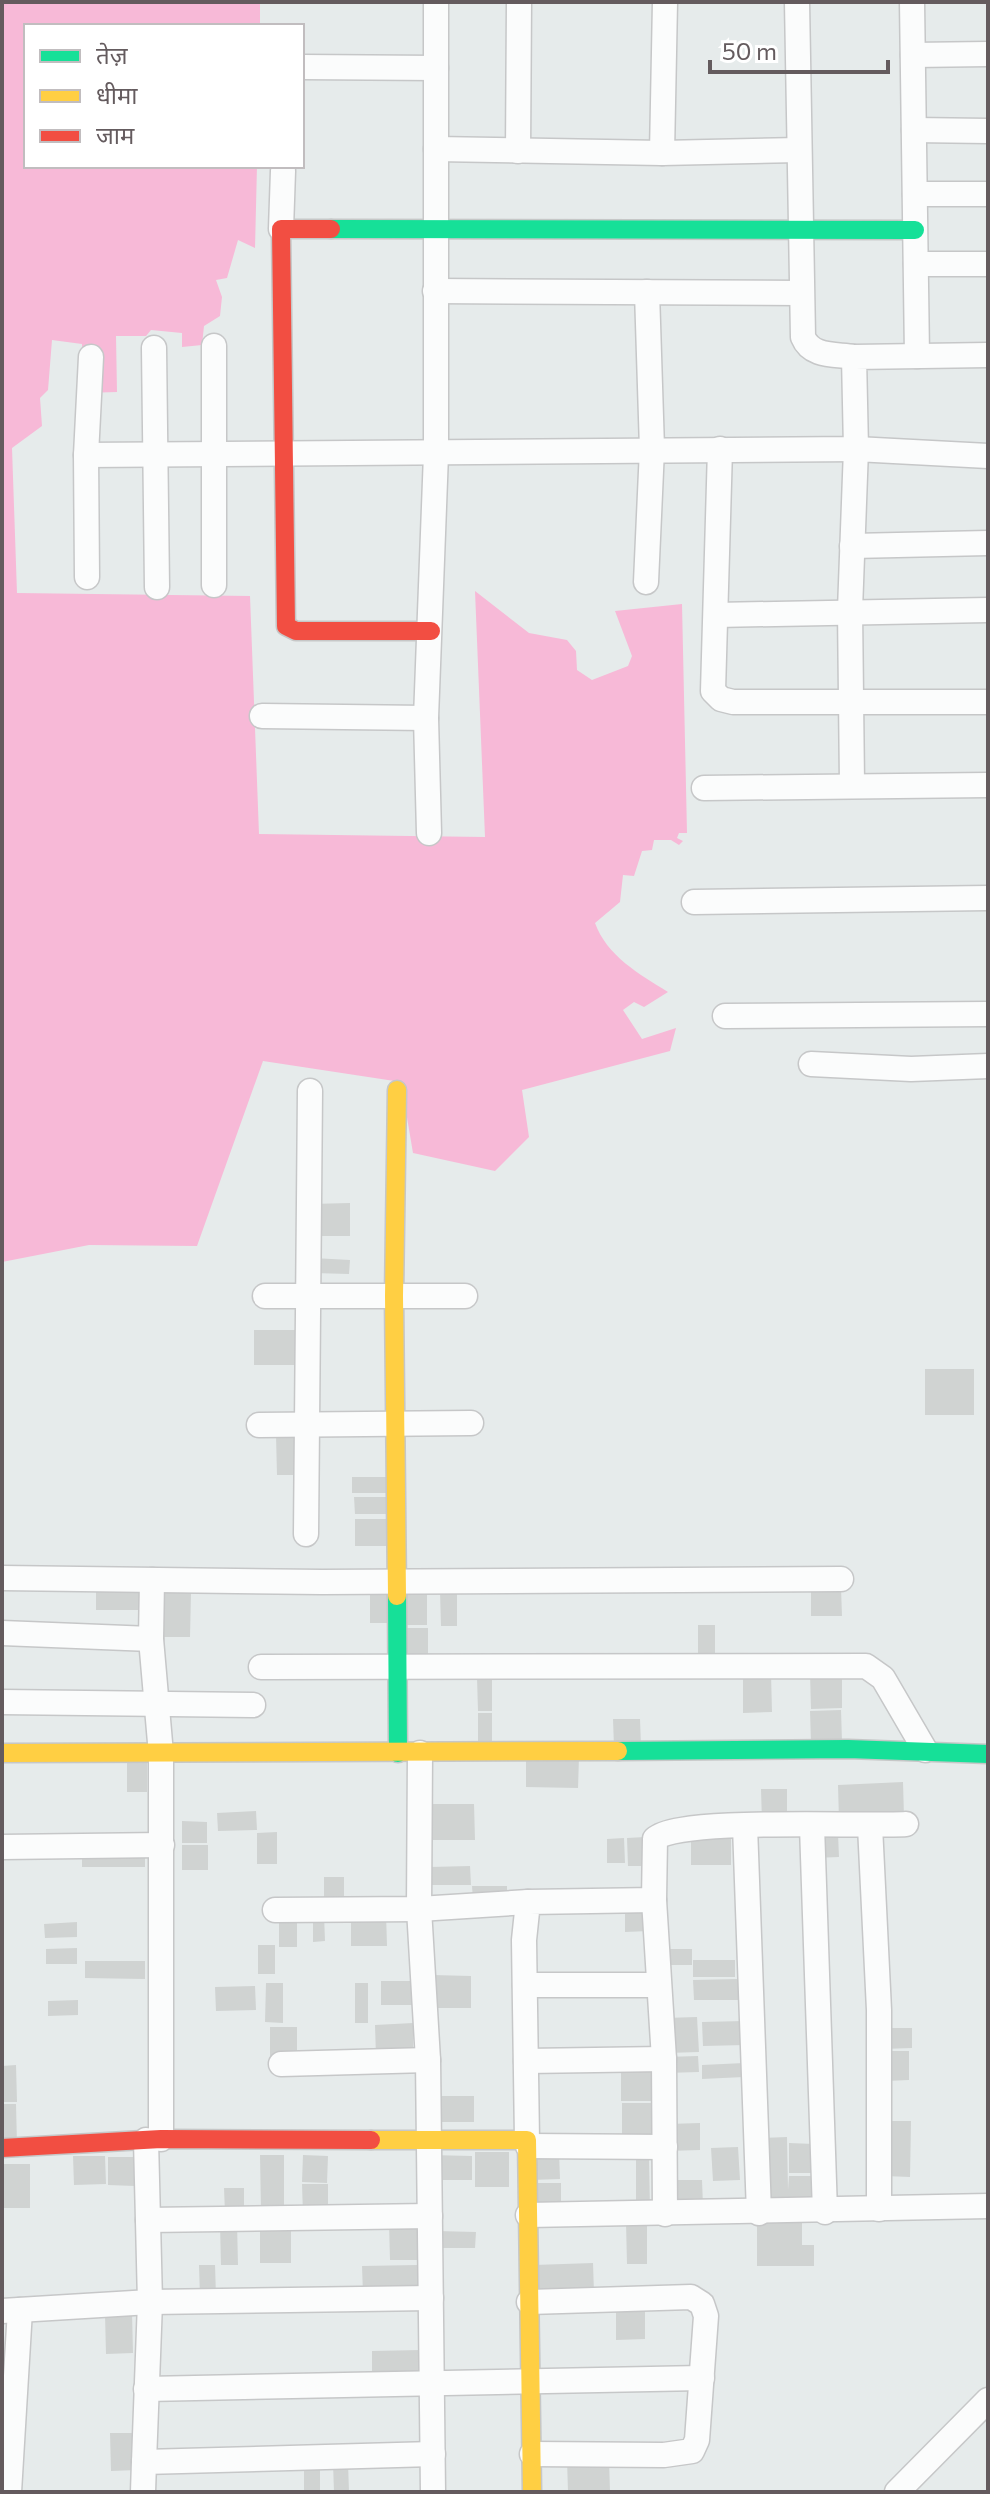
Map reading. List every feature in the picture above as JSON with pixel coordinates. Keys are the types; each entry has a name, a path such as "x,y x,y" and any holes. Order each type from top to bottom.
{"street":[{"path":"429,833 426,718 436,454 436,2"},
{"path":"518,151 519,2"},
{"path":"662,153 665,2"},
{"path":"797,2 800,293 803,337 807,347 816,352 854,357 988,355"},
{"path":"912,2 917,356"},
{"path":"913,55 988,54"},
{"path":"304,67 436,68"},
{"path":"914,130 988,131"},
{"path":"436,149 662,153 799,150"},
{"path":"283,171 282,455 286,626 296,631 431,631"},
{"path":"915,194 988,194"},
{"path":"281,229 915,230"},
{"path":"916,264 988,264"},
{"path":"435,291 800,293"},
{"path":"646,582 652,449 647,292"},
{"path":"214,346 211,455 214,585"},
{"path":"154,348 157,587"},
{"path":"87,577 86,455 91,357"},
{"path":"852,784 850,610 856,449 854,357"},
{"path":"720,449 713,691 721,699 852,704 988,702"},
{"path":"86,455 856,449 988,456"},
{"path":"852,546 988,543"},
{"path":"716,615 850,610 988,610"},
{"path":"262,716 426,718"},
{"path":"704,788 852,784 988,785"},
{"path":"694,902 988,898"},
{"path":"725,1016 988,1014"},
{"path":"811,1064 911,1069 988,1066"},
{"path":"397,1090 394,1296 397,1668 409,1753 428,2060 433,2492"},
{"path":"306,1534 310,1091"},
{"path":"265,1296 465,1296"},
{"path":"259,1425 471,1423"},
{"path":"2,1578 397,1582 841,1579"},
{"path":"143,2492 150,2302 148,2220 154,2140 162,1845 159,1703 151,1639 152,1580"},
{"path":"2,1633 151,1639"},
{"path":"261,1667 866,1666 883,1678 925,1750"},
{"path":"2,1702 253,1705"},
{"path":"2,1753 925,1750 988,1754"},
{"path":"665,2214 664,2059 653,1848 659,1835 691,1828 906,1824"},
{"path":"745,1826 759,2213"},
{"path":"812,1826 825,2212"},
{"path":"870,1826 879,2010 879,2209"},
{"path":"2,1847 162,1845"},
{"path":"275,1910 419,1909 528,1902 654,1900"},
{"path":"528,1902 525,1985 532,2492"},
{"path":"525,1985 658,1985"},
{"path":"526,2061 664,2059"},
{"path":"281,2064 428,2060"},
{"path":"2,2148 154,2140 428,2140 665,2147"},
{"path":"528,2215 825,2212 988,2206"},
{"path":"148,2220 430,2216"},
{"path":"9,2492 11,2310 150,2302 431,2298"},
{"path":"529,2302 698,2299 706,2316 697,2440 692,2451 664,2455 532,2454"},
{"path":"146,2389 531,2384 702,2378"},
{"path":"897,2492 988,2400"},
{"path":"144,2462 433,2454"}],"shaded area":[{"path":"2,2 260,2 260,24 24,24 24,168 257,168 255,248 238,240 227,278 216,280 222,297 220,316 204,326 202,345 182,347 182,333 151,330 146,336 116,336 117,392 84,393 82,344 52,340 48,390 40,398 42,426 12,448 17,593 250,596 259,834 485,837 475,591 529,633 567,640 576,651 577,670 592,680 628,666 632,656 615,611 682,604 687,833 679,833 677,838 683,841 679,845 671,840 654,840 652,850 642,851 634,876 623,875 620,902 595,923 600,935 616,955 668,992 644,1007 634,1002 623,1010 642,1039 676,1028 670,1051 522,1090 529,1137 495,1171 413,1153 401,1082 263,1061 197,1246 89,1245 2,1262"}],"building":[{"path":"350,1203 350,1236 312,1236 311,1204"},
{"path":"313,1258 350,1260 349,1274 313,1273"},
{"path":"254,1330 304,1330 304,1365 254,1365"},
{"path":"925,1369 974,1369 974,1415 925,1415"},
{"path":"276,1435 295,1435 295,1475 277,1475"},
{"path":"352,1477 392,1477 391,1493 352,1493"},
{"path":"354,1497 391,1497 391,1514 355,1514"},
{"path":"355,1519 390,1519 390,1546 355,1546"},
{"path":"96,1588 142,1588 142,1610 96,1610"},
{"path":"811,1588 841,1588 842,1616 811,1616"},
{"path":"402,1591 427,1591 427,1625 402,1625"},
{"path":"440,1591 457,1591 457,1626 441,1626"},
{"path":"159,1592 191,1592 190,1637 158,1637"},
{"path":"370,1592 395,1592 395,1623 370,1623"},
{"path":"698,1625 715,1625 715,1659 698,1659"},
{"path":"403,1628 428,1628 428,1665 404,1665"},
{"path":"810,1673 842,1673 842,1708 811,1709"},
{"path":"771,1674 772,1712 743,1713 743,1675"},
{"path":"477,1677 492,1677 492,1711 478,1711"},
{"path":"841,1710 842,1742 811,1743 810,1711"},
{"path":"478,1713 492,1713 492,1746 478,1746"},
{"path":"613,1719 640,1719 641,1747 614,1747"},
{"path":"526,1756 579,1756 578,1788 526,1787"},
{"path":"127,1762 147,1762 147,1792 127,1792"},
{"path":"903,1782 904,1817 839,1820 838,1785"},
{"path":"761,1789 787,1789 787,1822 762,1822"},
{"path":"428,1804 474,1804 475,1840 428,1840"},
{"path":"256,1811 257,1830 218,1831 217,1813"},
{"path":"182,1821 207,1822 207,1843 182,1843"},
{"path":"277,1832 277,1864 257,1864 257,1833"},
{"path":"838,1834 839,1857 813,1858 813,1835"},
{"path":"731,1835 731,1865 691,1865 691,1836"},
{"path":"645,1837 646,1866 628,1866 627,1838"},
{"path":"624,1838 625,1863 607,1863 607,1839"},
{"path":"182,1845 208,1845 208,1870 182,1870"},
{"path":"82,1848 145,1848 145,1867 82,1867"},
{"path":"470,1866 471,1885 430,1885 430,1867"},
{"path":"324,1877 344,1877 344,1901 324,1901"},
{"path":"472,1886 507,1886 507,1900 473,1900"},
{"path":"625,1907 649,1907 649,1931 625,1932"},
{"path":"351,1914 386,1914 387,1946 351,1946"},
{"path":"279,1915 297,1915 297,1947 279,1947"},
{"path":"313,1915 324,1915 325,1941 313,1942"},
{"path":"77,1922 77,1937 45,1938 44,1924"},
{"path":"258,1945 275,1945 275,1974 258,1974"},
{"path":"77,1948 77,1964 46,1964 46,1949"},
{"path":"659,1949 692,1949 692,1965 659,1965"},
{"path":"693,1960 735,1960 735,1977 693,1977"},
{"path":"85,1961 145,1961 145,1979 85,1978"},
{"path":"432,1975 471,1976 471,2008 432,2008"},
{"path":"738,1979 738,2000 694,2000 693,1980"},
{"path":"381,1981 415,1981 415,2005 381,2005"},
{"path":"266,1983 283,1983 283,2023 265,2022"},
{"path":"355,1983 368,1983 368,2023 355,2023"},
{"path":"255,1986 256,2010 216,2011 215,1987"},
{"path":"78,2000 78,2015 48,2016 48,2001"},
{"path":"697,2017 699,2052 667,2053 665,2018"},
{"path":"744,2021 745,2045 703,2046 702,2022"},
{"path":"413,2023 413,2054 376,2056 375,2025"},
{"path":"270,2027 297,2027 297,2057 270,2057"},
{"path":"882,2028 912,2028 912,2048 883,2049"},
{"path":"885,2051 909,2051 909,2080 886,2081"},
{"path":"698,2056 699,2072 665,2073 665,2057"},
{"path":"744,2063 744,2077 702,2079 702,2065"},
{"path":"16,2065 17,2102 2,2102 2,2066"},
{"path":"621,2066 652,2066 652,2101 621,2101"},
{"path":"431,2096 474,2096 474,2122 431,2122"},
{"path":"622,2103 653,2103 654,2134 622,2135"},
{"path":"2,2104 16,2104 17,2145 2,2146"},
{"path":"886,2121 911,2121 910,2177 885,2176"},
{"path":"700,2123 700,2150 668,2151 668,2124"},
{"path":"787,2137 788,2190 789,2176 814,2176 814,2206 762,2206 761,2138"},
{"path":"789,2143 814,2144 813,2173 789,2173"},
{"path":"738,2147 740,2180 713,2181 711,2148"},
{"path":"475,2152 509,2152 509,2187 475,2187"},
{"path":"559,2153 560,2179 530,2180 530,2154"},
{"path":"260,2155 284,2155 284,2210 261,2210"},
{"path":"303,2155 328,2156 327,2183 302,2182"},
{"path":"430,2155 472,2156 472,2180 430,2180"},
{"path":"73,2156 105,2156 106,2184 74,2185"},
{"path":"108,2157 135,2157 135,2186 108,2185"},
{"path":"636,2157 649,2157 650,2211 636,2211"},
{"path":"2,2164 30,2164 30,2208 2,2208"},
{"path":"670,2180 702,2180 703,2206 671,2207"},
{"path":"530,2183 561,2183 561,2211 530,2211"},
{"path":"302,2184 328,2184 328,2214 303,2214"},
{"path":"224,2188 244,2188 244,2212 225,2213"},
{"path":"757,2218 802,2218 802,2245 814,2245 814,2266 757,2266"},
{"path":"647,2221 647,2264 627,2264 626,2222"},
{"path":"417,2222 417,2260 390,2260 389,2223"},
{"path":"237,2223 238,2265 221,2265 220,2224"},
{"path":"260,2224 291,2224 291,2263 260,2263"},
{"path":"436,2231 476,2232 475,2248 435,2248"},
{"path":"593,2263 594,2293 535,2295 534,2265"},
{"path":"199,2265 215,2265 216,2297 200,2298"},
{"path":"417,2265 418,2293 363,2294 362,2266"},
{"path":"616,2305 645,2305 645,2339 616,2340"},
{"path":"132,2313 133,2353 106,2354 105,2314"},
{"path":"421,2350 421,2378 372,2380 372,2351"},
{"path":"110,2433 135,2433 137,2470 111,2471"},
{"path":"609,2459 610,2492 568,2492 567,2460"},
{"path":"304,2462 320,2463 320,2492 304,2492"},
{"path":"333,2463 348,2463 349,2492 334,2492"}],"traffic: fast":[{"path":"331,229 915,230"},
{"path":"397,1596 398,1753"},
{"path":"618,1751 848,1749 988,1754"}],"traffic: slow":[{"path":"397,1090 394,1296 397,1596"},
{"path":"2,1753 618,1751"},
{"path":"371,2140 527,2140 532,2492"}],"traffic: jam":[{"path":"331,229 281,229 286,626 296,631 431,631"},
{"path":"2,2148 161,2139 371,2140"}]}
